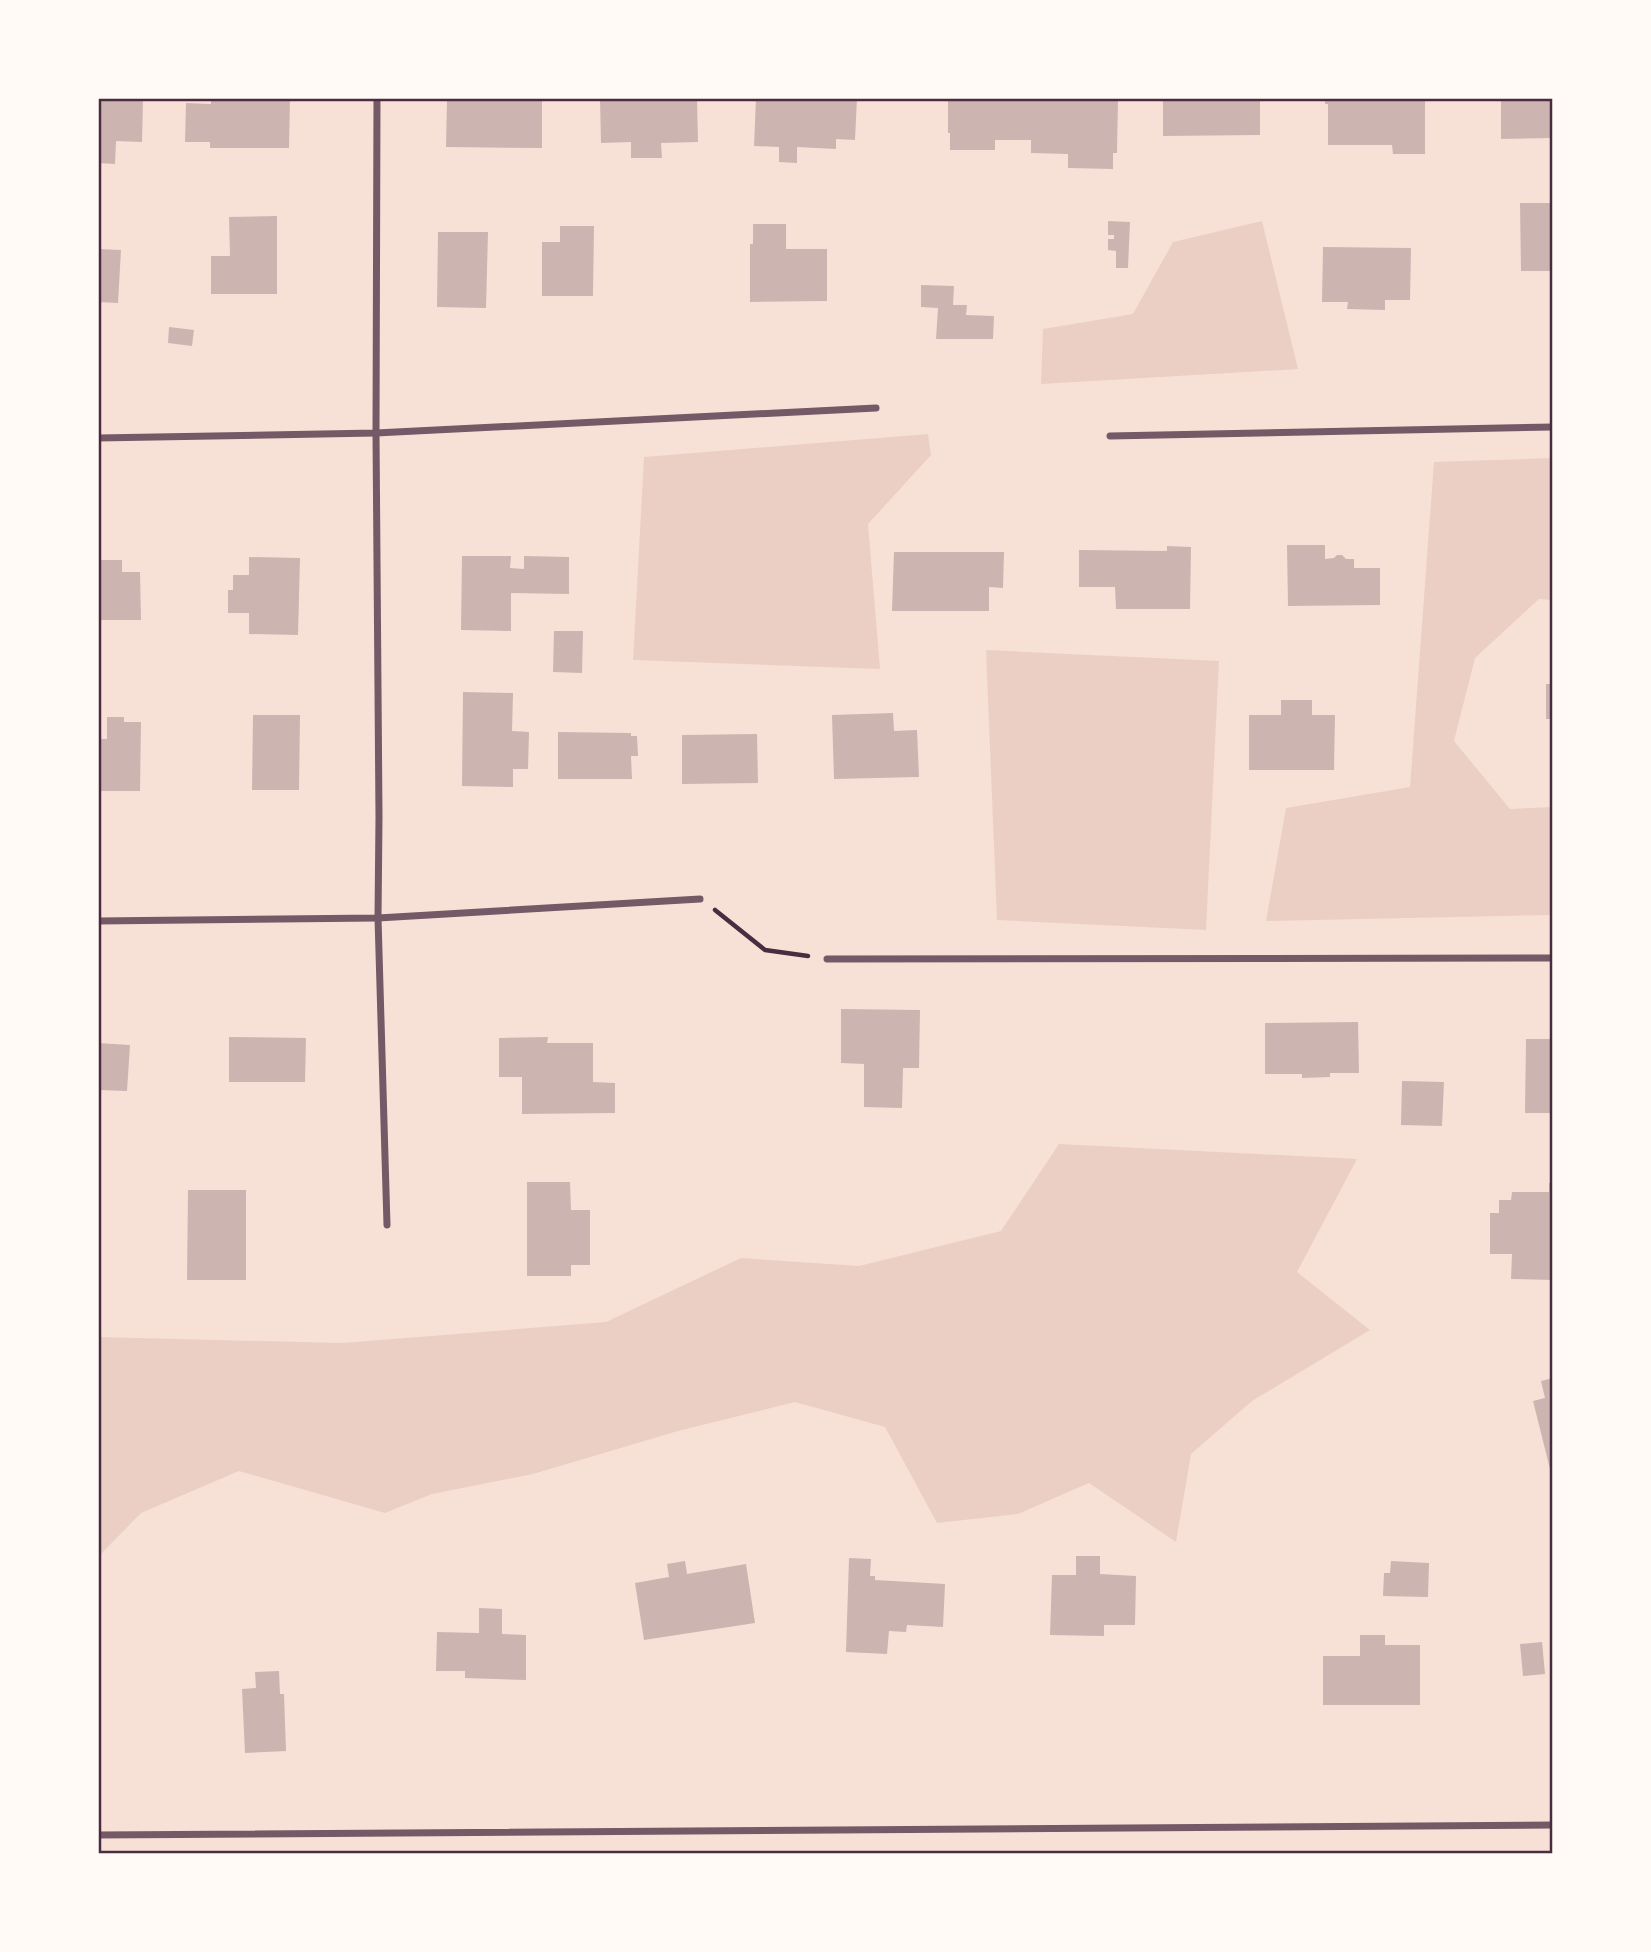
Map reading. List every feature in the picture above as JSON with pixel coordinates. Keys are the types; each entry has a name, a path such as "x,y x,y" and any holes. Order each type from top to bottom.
{"street":[{"path":"377,98 378,918 387,1225"},
{"path":"98,438 376,433 876,408"},
{"path":"1110,436 1553,427"},
{"path":"98,921 378,918 700,899"},
{"path":"827,959 1553,958"},
{"path":"98,1835 1553,1825"}],"path":[{"path":"700,899 765,950 827,959"}],"shaded area":[{"path":"1262,221 1298,369 1041,384 1043,329 1133,314 1173,242"},
{"path":"928,434 931,455 868,524 880,669 633,660 644,457"},
{"path":"1553,458 1553,600 1539,599 1475,658 1454,741 1510,809 1553,807 1553,915 1266,921 1286,808 1410,787 1434,462"},
{"path":"986,650 1219,661 1206,930 997,920"},
{"path":"1059,1144 1357,1159 1297,1272 1370,1330 1252,1401 1191,1454 1176,1542 1089,1483 1018,1514 937,1523 885,1427 795,1402 678,1431 533,1474 432,1494 385,1513 239,1471 141,1513 98,1557 98,1337 342,1343 606,1322 741,1258 859,1266 1001,1231"}],"building":[{"path":"98,98 143,98 142,142 116,141 115,164 98,163"},
{"path":"211,98 290,98 289,148 210,148 210,142 185,142 186,103 211,104"},
{"path":"542,98 542,148 446,147 447,99"},
{"path":"600,98 697,98 698,142 661,143 662,158 631,158 631,142 601,143"},
{"path":"756,98 857,98 855,140 836,139 836,149 797,147 797,163 779,162 779,147 754,146"},
{"path":"948,98 1118,98 1117,153 1113,153 1113,169 1068,168 1068,154 1031,153 1031,140 995,140 995,150 950,150"},
{"path":"1163,98 1260,98 1260,135 1163,136"},
{"path":"1325,98 1425,98 1425,154 1393,154 1392,145 1328,145 1328,104 1325,104"},
{"path":"1501,98 1553,98 1553,138 1501,139"},
{"path":"1520,203 1553,203 1553,271 1521,271"},
{"path":"277,216 277,294 211,294 211,256 230,256 229,217"},
{"path":"1108,221 1130,222 1128,268 1116,268 1116,251 1108,250 1108,239 1114,239 1114,235 1108,235"},
{"path":"753,224 786,224 786,249 827,249 827,301 750,302 750,244 753,244"},
{"path":"560,226 594,226 593,296 542,296 542,242 560,242"},
{"path":"438,232 488,232 486,308 437,307"},
{"path":"1323,247 1411,248 1410,300 1385,300 1385,310 1347,309 1348,302 1322,302"},
{"path":"98,249 121,250 118,303 98,302"},
{"path":"921,285 954,286 953,305 967,305 966,315 994,316 993,339 936,339 938,308 921,307"},
{"path":"169,327 194,330 192,346 168,343"},
{"path":"1287,545 1325,545 1325,559 1342,555 1346,559 1354,559 1354,568 1380,568 1380,605 1288,606"},
{"path":"1167,546 1191,547 1190,609 1116,609 1115,587 1079,587 1079,550 1167,551"},
{"path":"894,552 1004,552 1003,588 989,587 989,611 892,611"},
{"path":"462,556 511,556 510,568 524,569 524,556 569,557 569,594 511,593 511,631 461,630"},
{"path":"249,557 300,558 298,635 249,634 249,613 228,613 228,590 233,590 233,575 249,575"},
{"path":"98,560 122,560 122,572 140,572 141,620 98,620"},
{"path":"554,631 583,631 582,673 553,672"},
{"path":"1546,684 1553,684 1553,719 1546,719"},
{"path":"463,692 513,693 512,731 529,732 528,769 513,769 513,787 462,786"},
{"path":"1281,700 1312,700 1312,715 1335,715 1334,770 1249,770 1249,715 1281,715"},
{"path":"893,713 894,731 917,730 919,777 834,779 832,715"},
{"path":"253,715 300,715 299,790 252,790"},
{"path":"107,717 124,717 124,722 141,722 140,791 98,791 98,739 107,739"},
{"path":"558,732 631,733 631,736 637,736 638,756 631,756 632,779 558,779"},
{"path":"757,734 758,783 682,784 682,735"},
{"path":"841,1009 920,1010 919,1068 903,1068 902,1108 864,1107 864,1064 841,1063"},
{"path":"1358,1022 1359,1073 1330,1073 1330,1077 1302,1078 1302,1074 1265,1074 1265,1023"},
{"path":"229,1037 306,1038 305,1082 229,1082"},
{"path":"548,1037 547,1043 593,1043 593,1082 615,1083 615,1113 522,1114 522,1077 499,1077 499,1038"},
{"path":"1526,1039 1553,1039 1553,1113 1525,1113"},
{"path":"98,1043 130,1045 127,1091 98,1090"},
{"path":"1402,1081 1444,1082 1442,1126 1401,1125"},
{"path":"527,1182 570,1182 571,1210 590,1210 590,1265 571,1265 571,1276 527,1276"},
{"path":"1549,1183 1553,1183 1553,1280 1511,1279 1512,1254 1490,1254 1490,1213 1499,1213 1499,1200 1511,1200 1512,1192 1549,1192"},
{"path":"188,1190 246,1190 246,1280 187,1280"},
{"path":"1553,1378 1552,1477 1533,1401 1545,1398 1541,1381"},
{"path":"1076,1556 1100,1556 1100,1574 1136,1576 1135,1625 1104,1625 1104,1636 1050,1635 1052,1575 1076,1575"},
{"path":"849,1558 871,1559 870,1576 875,1576 875,1580 945,1584 943,1627 907,1625 906,1632 889,1631 887,1654 846,1652"},
{"path":"685,1561 687,1574 746,1564 755,1623 644,1640 635,1583 669,1577 667,1564"},
{"path":"1391,1561 1429,1563 1428,1597 1383,1596 1384,1573 1390,1573"},
{"path":"479,1608 502,1609 502,1634 526,1635 526,1680 465,1678 465,1671 436,1671 437,1632 479,1633"},
{"path":"1360,1635 1385,1635 1385,1645 1420,1645 1420,1705 1323,1705 1323,1656 1360,1656"},
{"path":"1542,1642 1545,1674 1523,1676 1520,1644"},
{"path":"279,1671 280,1694 284,1694 286,1751 245,1753 242,1689 256,1688 255,1672"}]}
